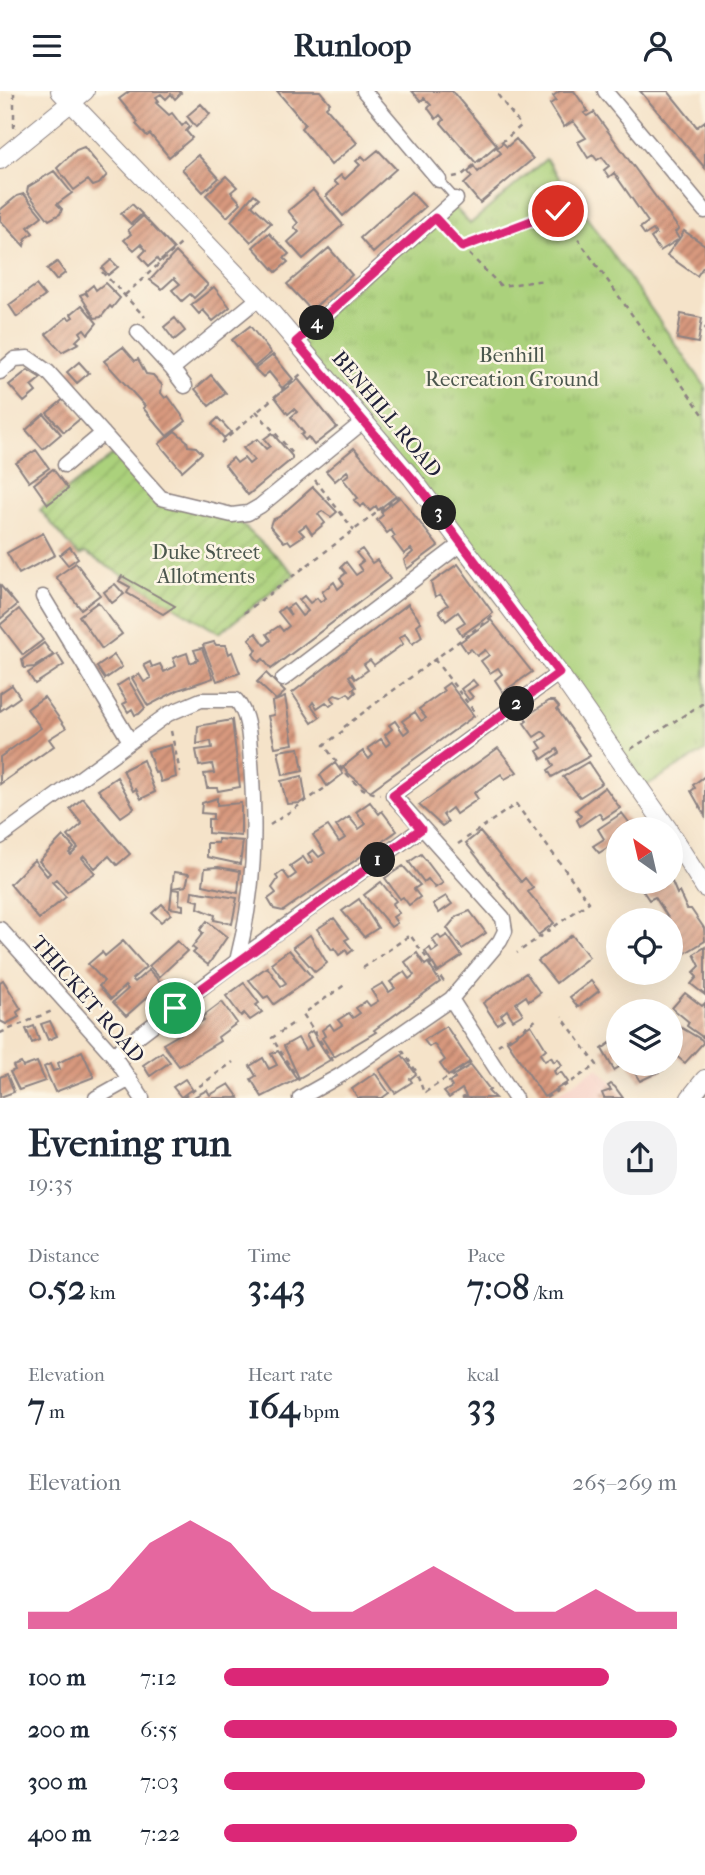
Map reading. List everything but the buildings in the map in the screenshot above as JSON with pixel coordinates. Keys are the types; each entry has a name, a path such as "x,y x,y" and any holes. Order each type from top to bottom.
{"street":[{"path":"365,91 439,180"},
{"path":"605,91 705,211"},
{"path":"7,154 72,95"},
{"name":"BENHILL ROAD","path":"72,95 259,298 416,483 559,673 660,817"},
{"path":"296,342 456,199"},
{"path":"172,369 259,298"},
{"path":"144,326 186,386"},
{"path":"0,372 15,359 28,358 48,372 161,498 232,515 248,513 260,506 364,421"},
{"path":"65,465 103,433"},
{"path":"283,679 462,543"},
{"path":"43,597 130,741"},
{"path":"304,1096 342,1074 453,997 500,941 505,931 502,918 393,795 559,673"},
{"path":"0,837 168,714 201,700 236,700 243,708 248,733 256,834 248,916 237,961"},
{"path":"113,1055 237,961 421,829"},
{"name":"BENHILL ROAD","path":"683,853 705,888"},
{"name":"THICKET ROAD","path":"0,929 113,1055 142,1098"},
{"path":"453,997 515,1098"},
{"path":"96,1098 130,1079"},
{"path":"690,1098 705,1079"}],"lane":[{"path":"439,180 456,199"}],"path":[{"path":"7,154 14,91"},
{"path":"439,180 462,175 521,126 495,91"},
{"path":"462,247 558,211 705,417"},
{"path":"435,218 501,286 545,280"},
{"path":"125,295 195,231"},
{"path":"102,272 125,295 144,326"},
{"path":"221,443 315,363"},
{"path":"244,613 416,483"},
{"path":"393,795 371,794 346,774 324,745 508,605"},
{"path":"434,659 486,727"},
{"path":"619,757 705,702"},
{"path":"168,714 180,772"},
{"path":"256,834 325,789"},
{"path":"444,854 516,804 589,902 517,953"},
{"path":"363,968 411,935 453,997"},
{"path":"342,1074 303,1014 346,984"},
{"path":"0,1033 70,1004"},
{"path":"546,1098 597,1065 562,1017"},
{"path":"424,1093 536,1020"},
{"path":"292,1024 272,1038 304,1096"},
{"path":"394,1039 416,1071 428,1098"},
{"path":"183,1098 233,1062"}],"shaded area":[{"path":"598,1067 627,1098 550,1098"}],"green space":[{"name":"Benhill Recreation Ground","path":"546,159 705,386 705,751 642,788 296,342 451,203 470,224"},
{"name":"Duke Street Allotments","path":"117,452 161,498 232,515 295,574 219,633 85,553 79,556 40,510"}],"route":[{"path":"175,1008 421,829 393,795 559,673 416,483 296,342 435,218 462,247 558,211"}]}
